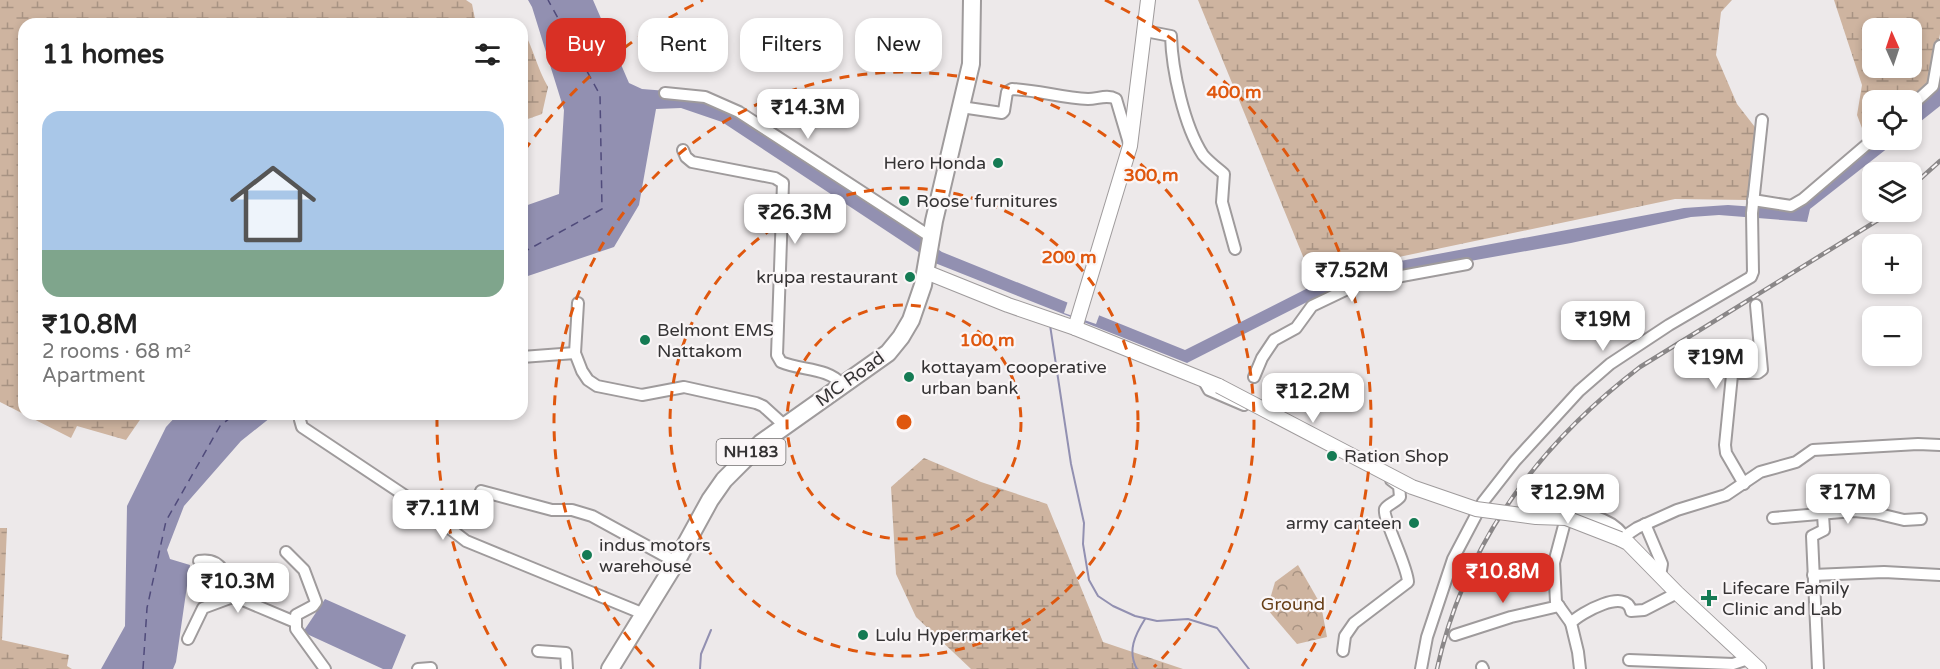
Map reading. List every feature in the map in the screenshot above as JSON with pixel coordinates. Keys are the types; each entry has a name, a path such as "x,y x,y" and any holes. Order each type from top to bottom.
{"highway":[{"name":"MC Road","path":"967,0 972,30"},
{"name":"MC Road","path":"610,669 676,562 716,490 761,443 880,359 901,337 911,320 926,272 930,243 971,64 972,0"}],"main road":[{"path":"1075,328 1130,146 1148,0"},
{"path":"926,272 1075,328 1219,386 1412,487 1476,509 1536,518 1566,518 1624,539 1677,593 1759,669"}],"street":[{"path":"1144,31 1171,36 1172,60 1180,98 1197,144 1205,157 1224,174 1222,202 1235,249"},
{"path":"1922,96 1933,86 1940,46"},
{"path":"961,107 1002,113 1007,92 1012,89 1075,98 1113,97 1117,102 1130,146"},
{"path":"665,93 705,97 739,112 930,243"},
{"path":"1421,669 1428,636 1449,568 1484,502 1515,462 1579,391 1610,364 1669,325 1750,278 1753,272 1753,205 1762,120"},
{"path":"1753,205 1791,206 1803,199 1862,149"},
{"path":"683,150 692,162 774,178 783,183 777,355 782,362 836,377 843,385"},
{"path":"1254,377 1275,340 1296,328 1312,306 1358,284 1467,264"},
{"path":"578,303 575,353 582,371 588,380 597,386 642,395 679,387 699,389 763,406 784,426"},
{"path":"1744,484 1726,453 1725,445 1733,373 1758,373 1762,369 1756,306"},
{"path":"528,357 575,353"},
{"path":"1204,381 1209,390 1263,414 1400,486 1398,500 1387,507 1384,513 1408,582 1354,623 1345,636 1343,651"},
{"path":"300,420 302,427 423,507 466,541 644,614"},
{"path":"1524,497 1544,507 1589,514 1612,525 1624,539 1645,524 1677,510 1719,498 1760,472 1793,463 1813,450 1918,444 1940,445"},
{"path":"481,491 552,510 572,510 592,516 676,562"},
{"path":"1773,518 1863,511 1904,520 1921,519"},
{"path":"1818,669 1812,536 1824,530 1823,515"},
{"path":"1566,518 1554,563 1556,602 1571,623 1580,669"},
{"path":"1645,524 1662,564 1660,576"},
{"path":"286,552 304,570 316,602 296,615 296,629 325,669"},
{"path":"199,561 212,561 223,570 228,579 230,598"},
{"path":"1813,575 1884,572 1940,575"},
{"path":"1571,623 1579,614 1615,600 1626,602 1631,611 1644,610 1677,593"},
{"path":"188,639 203,608 230,598 238,598 295,622"},
{"path":"1455,635 1511,617 1559,606"},
{"path":"538,651 566,653 567,669"},
{"path":"1629,660 1645,665 1697,666 1733,664 1748,659"},
{"path":"418,669 431,668"}],"green space":[{"path":"0,0 466,0 472,4 475,18 18,18 18,411 0,402"},
{"path":"1198,0 1732,0 1721,12 1716,55 1737,104 1758,131 1749,200 1675,199 1375,262 1316,288"},
{"path":"1834,0 1940,0 1940,34 1931,85 1922,92 1862,90 1862,128 1857,115 1862,85"},
{"path":"528,41 548,87 542,114 528,119"},
{"path":"36,420 140,420 126,440 77,426 71,438"},
{"path":"924,458 981,482 1047,504 1103,642 1183,669 971,669 916,617 896,574 891,487"},
{"path":"0,528 7,528 2,640 69,655 67,666 72,669 0,669"},
{"name":"Ground","path":"1298,565 1321,605 1327,637 1297,644 1267,609 1275,582"}],"water":[{"path":"528,0 593,0 601,18 546,18 546,52"},
{"path":"1940,65 1940,106 1922,120 1922,93"},
{"path":"552,72 624,72 629,83 642,89 692,93 757,126 942,252 1185,350 1306,289 1352,270 1684,208 1728,205 1796,210 1865,150 1885,150 1870,162 1862,162 1862,168 1810,209 1807,222 1719,215 1691,217 1571,243 1364,280 1311,300 1187,363 935,263 722,122 681,108 656,109 639,205 614,247 528,276 528,205 559,194 564,110"},
{"path":"172,420 267,420 241,441 184,506 167,550 170,559 190,565 176,662 173,669 101,669 125,626 127,506 166,427"},
{"path":"325,599 406,635 392,669 383,669 296,629 305,629"}],"pier":[{"path":"1068,301 1100,313 1096,324 1064,313"}],"waterway":[{"path":"1050,325 1071,464 1084,523 1083,544 1089,580 1098,596 1135,616 1157,621 1188,619 1217,628 1249,669"},
{"path":"1137,669 1132,649 1135,637 1145,619"},
{"path":"700,669 701,654 711,630"}],"ferry route":[{"path":"528,250 602,209 600,95 548,0"},
{"path":"143,669 147,608 166,521 220,426 228,420"}],"railway":[{"path":"1922,177 1940,161"},
{"path":"1437,669 1466,579 1487,538 1538,463 1569,429 1640,367 1875,222"}],"place":[{"name":"Hero Honda","path":"998,163"},
{"name":"Roose furnitures","path":"904,201"},
{"name":"krupa restaurant","path":"910,277"},
{"name":"Belmont EMS Nattakom","path":"645,340"},
{"name":"kottayam cooperative urban bank","path":"909,377"},
{"name":"Ration Shop","path":"1332,456"},
{"name":"army canteen","path":"1414,523"},
{"name":"indus motors warehouse","path":"587,555"},
{"name":"Lifecare Family Clinic and Lab","path":"1709,598"},
{"name":"Lulu Hypermarket","path":"863,635"}]}
